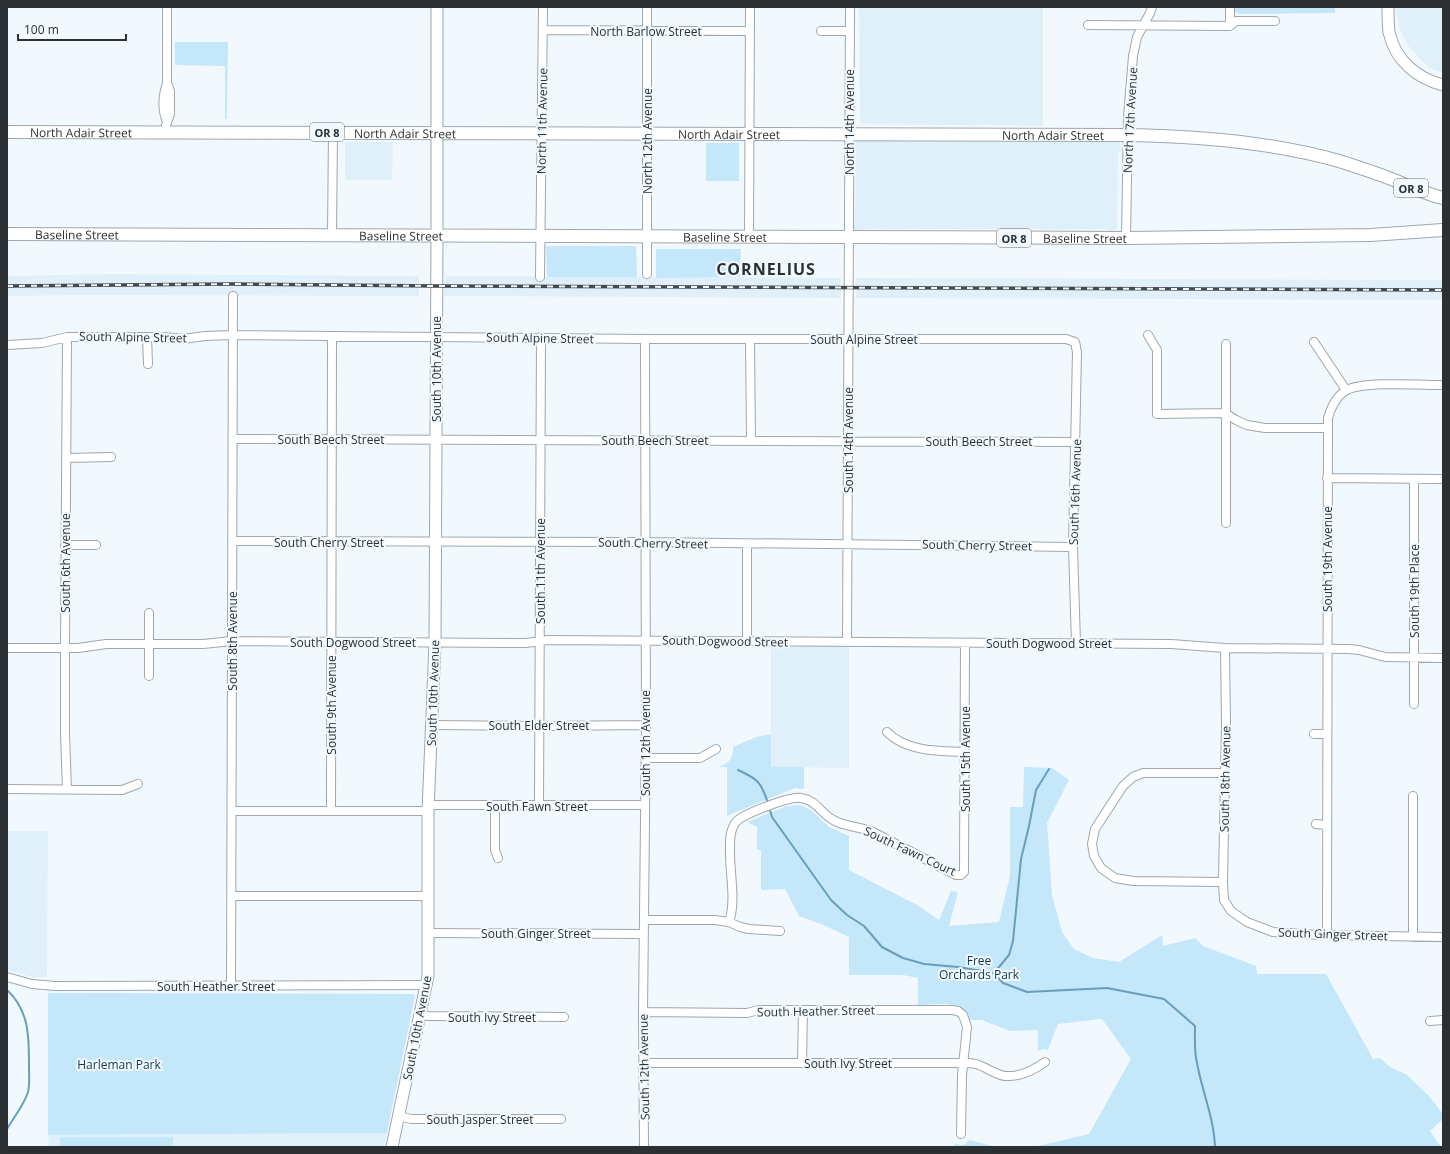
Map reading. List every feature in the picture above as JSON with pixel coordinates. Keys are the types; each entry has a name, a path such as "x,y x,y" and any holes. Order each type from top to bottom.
{"highway":[{"name":"North Adair Street","path":"7,132 166,127 333,132 1128,135 1212,139 1296,152 1360,168 1422,192 1443,198"},
{"name":"Baseline Street","path":"7,234 1126,238 1371,235 1443,230"}],"main road":[{"name":"South 10th Avenue","path":"392,1147 428,976 428,808 435,643 436,542 437,7"},
{"path":"1388,7 1390,35 1399,56 1411,70 1423,77 1443,85"}],"street":[{"path":"166,127 163,114 164,91 167,83 167,7"},
{"name":"North 11th Avenue","path":"540,236 543,133 543,7"},
{"name":"North 12th Avenue","path":"647,274 648,7"},
{"path":"749,237 750,7"},
{"name":"North 14th Avenue","path":"849,237 850,7"},
{"name":"North 17th Avenue","path":"1126,238 1129,101 1133,56 1137,37 1152,7"},
{"path":"1230,7 1230,26"},
{"path":"1088,25 1230,26 1236,21 1275,21"},
{"name":"North Barlow Street","path":"543,30 750,31"},
{"path":"821,31 850,31"},
{"path":"332,235 333,132"},
{"path":"540,236 540,277"},
{"name":"South 14th Avenue","path":"847,642 849,237"},
{"name":"South 8th Avenue","path":"231,986 233,296"},
{"name":"South Alpine Street","path":"7,344 42,343 67,337 164,336 183,339 205,336 233,335 645,339 1066,339 1075,342"},
{"path":"1148,335 1157,350 1157,414 1225,413 1247,425 1265,428 1327,428"},
{"name":"South 9th Avenue","path":"331,811 332,336"},
{"name":"South 6th Avenue","path":"67,337 65,546 65,734 67,789"},
{"path":"147,337 148,364"},
{"name":"South 11th Avenue","path":"539,805 541,338"},
{"name":"South 12th Avenue","path":"644,1147 643,1012 646,758 645,339"},
{"path":"750,339 751,441"},
{"name":"South 16th Avenue","path":"1075,342 1077,352 1073,547 1076,643"},
{"path":"1314,342 1346,390 1370,385 1443,385"},
{"path":"1226,344 1226,523"},
{"name":"South 19th Avenue","path":"1327,935 1327,428 1331,409 1338,398 1346,390"},
{"name":"South Beech Street","path":"233,439 1076,442"},
{"path":"66,458 111,457"},
{"path":"1327,478 1443,479"},
{"name":"South 19th Place","path":"1414,479 1414,704"},
{"name":"South Cherry Street","path":"232,541 645,542 1073,547"},
{"path":"747,544 747,641"},
{"path":"65,546 96,545"},
{"path":"149,613 149,676"},
{"name":"South Dogwood Street","path":"7,648 90,647 106,644 203,644 232,641 526,643 548,640 645,640 1076,643 1171,644 1226,648 1359,650 1385,657 1443,658"},
{"name":"South 15th Avenue","path":"961,875 964,872 965,643"},
{"name":"South 18th Avenue","path":"1226,648 1223,882 1224,900 1229,908"},
{"name":"South Elder Street","path":"432,725 646,725"},
{"path":"887,732 892,737 914,747 937,751 964,752"},
{"path":"1314,734 1327,734"},
{"path":"646,758 700,758 716,749"},
{"path":"1223,882 1133,881 1115,878 1101,868 1094,856 1092,844 1095,829 1123,786 1133,777 1143,773 1225,773"},
{"path":"7,789 122,790 138,784"},
{"path":"1413,937 1414,796"},
{"name":"South Fawn Court","path":"729,922 732,910 730,839 735,822 791,798 808,800 818,805 829,818 835,822 865,828 956,875 961,875"},
{"name":"South Fawn Street","path":"232,811 331,811 539,805 645,805"},
{"path":"495,806 495,850 498,858"},
{"path":"1316,824 1327,824"},
{"path":"232,896 428,896"},
{"name":"South Ginger Street","path":"1229,908 1247,922 1273,932 1327,935 1443,937"},
{"path":"644,920 715,920 729,922 749,929 780,931"},
{"name":"South Ginger Street","path":"428,933 644,934"},
{"name":"South Heather Street","path":"7,977 32,984 55,986 426,985"},
{"name":"South Heather Street","path":"643,1012 747,1013 759,1010 952,1010 958,1011 963,1015 967,1027 964,1063"},
{"path":"802,1063 803,1010"},
{"name":"South Ivy Street","path":"420,1014 427,1016 564,1017"},
{"path":"1430,1021 1443,1020"},
{"name":"South Ivy Street","path":"644,1062 964,1063 976,1064 992,1072 1005,1076 1034,1070 1045,1062"},
{"path":"960,1134 962,1075 964,1063"},
{"name":"South Jasper Street","path":"399,1116 411,1119 561,1119"}],"shaded area":[{"path":"859,7 1043,7 1043,126 864,124 860,122"},
{"path":"1395,7 1443,7 1443,73 1430,69 1409,47 1400,30"},
{"path":"857,139 865,139 868,141 1108,142 1118,140 1121,144 1122,150 1118,154 1117,228 1113,232 1105,229 867,229 864,232 856,232 853,228 855,219 856,153 853,150 853,144"},
{"path":"345,142 393,142 392,180 345,180"},
{"path":"112,274 419,276 419,296 7,296 7,276"},
{"path":"445,276 841,278 841,298 444,296"},
{"path":"856,278 1443,280 1443,300 856,298"},
{"path":"771,645 849,646 849,768 771,767"},
{"path":"7,831 48,831 47,977 32,977 7,970"},
{"path":"387,1133 384,1147 49,1147 48,1135"}],"green space":[{"path":"1233,7 1335,7 1335,13 1240,14 1235,12"},
{"path":"175,42 228,42 227,119 225,119 225,66 175,65"},
{"path":"706,143 739,143 739,181 706,181"},
{"path":"546,246 636,246 637,277 547,277"},
{"path":"656,249 741,249 740,277 656,278"},
{"path":"771,734 771,767 804,767 804,789 795,788 727,817 727,767 718,767 730,760 733,747 756,737"},
{"name":"Free Orchards Park","path":"1024,767 1052,768 1069,780 1047,823 1052,895 1062,932 1074,949 1093,958 1119,962 1162,935 1163,946 1195,938 1203,946 1256,966 1257,974 1326,974 1373,1059 1380,1058 1390,1067 1407,1075 1429,1096 1443,1114 1443,1119 1430,1131 1441,1147 1034,1147 1089,1134 1131,1059 1102,1019 1058,1024 1048,1050 1043,1049 1038,1051 1038,1030 1010,1031 982,1020 970,1020 967,1013 962,1008 948,1004 918,1005 918,978 903,975 849,975 849,937 799,916 785,889 761,890 761,850 757,850 757,827 747,822 787,806 800,805 811,810 829,827 849,836 849,870 917,905 939,920 951,891 958,892 949,926 999,922 1010,876 1010,807 1023,807"},
{"name":"Harleman Park","path":"48,993 414,994 415,996 387,1133 48,1135"},
{"path":"60,1137 173,1137 173,1147 60,1147"},
{"path":"970,1140 996,1147 953,1147 955,1144 963,1145"}],"waterway":[{"path":"994,973 1009,955 1013,941 1021,859 1036,790 1049,769"},
{"path":"738,770 758,782 768,803"},
{"path":"769,807 772,817 831,900 847,915 864,926 882,947 903,958 924,964 958,967 994,973 1003,983 1027,992 1107,988 1164,999 1195,1026 1196,1058 1210,1115 1215,1147"},
{"path":"7,990 15,998 24,1016 27,1026 29,1046 29,1089 26,1097 7,1129"}],"railway":[{"path":"7,286 231,284 1443,290"}],"district":[{"name":"CORNELIUS","path":"766,269"}]}
